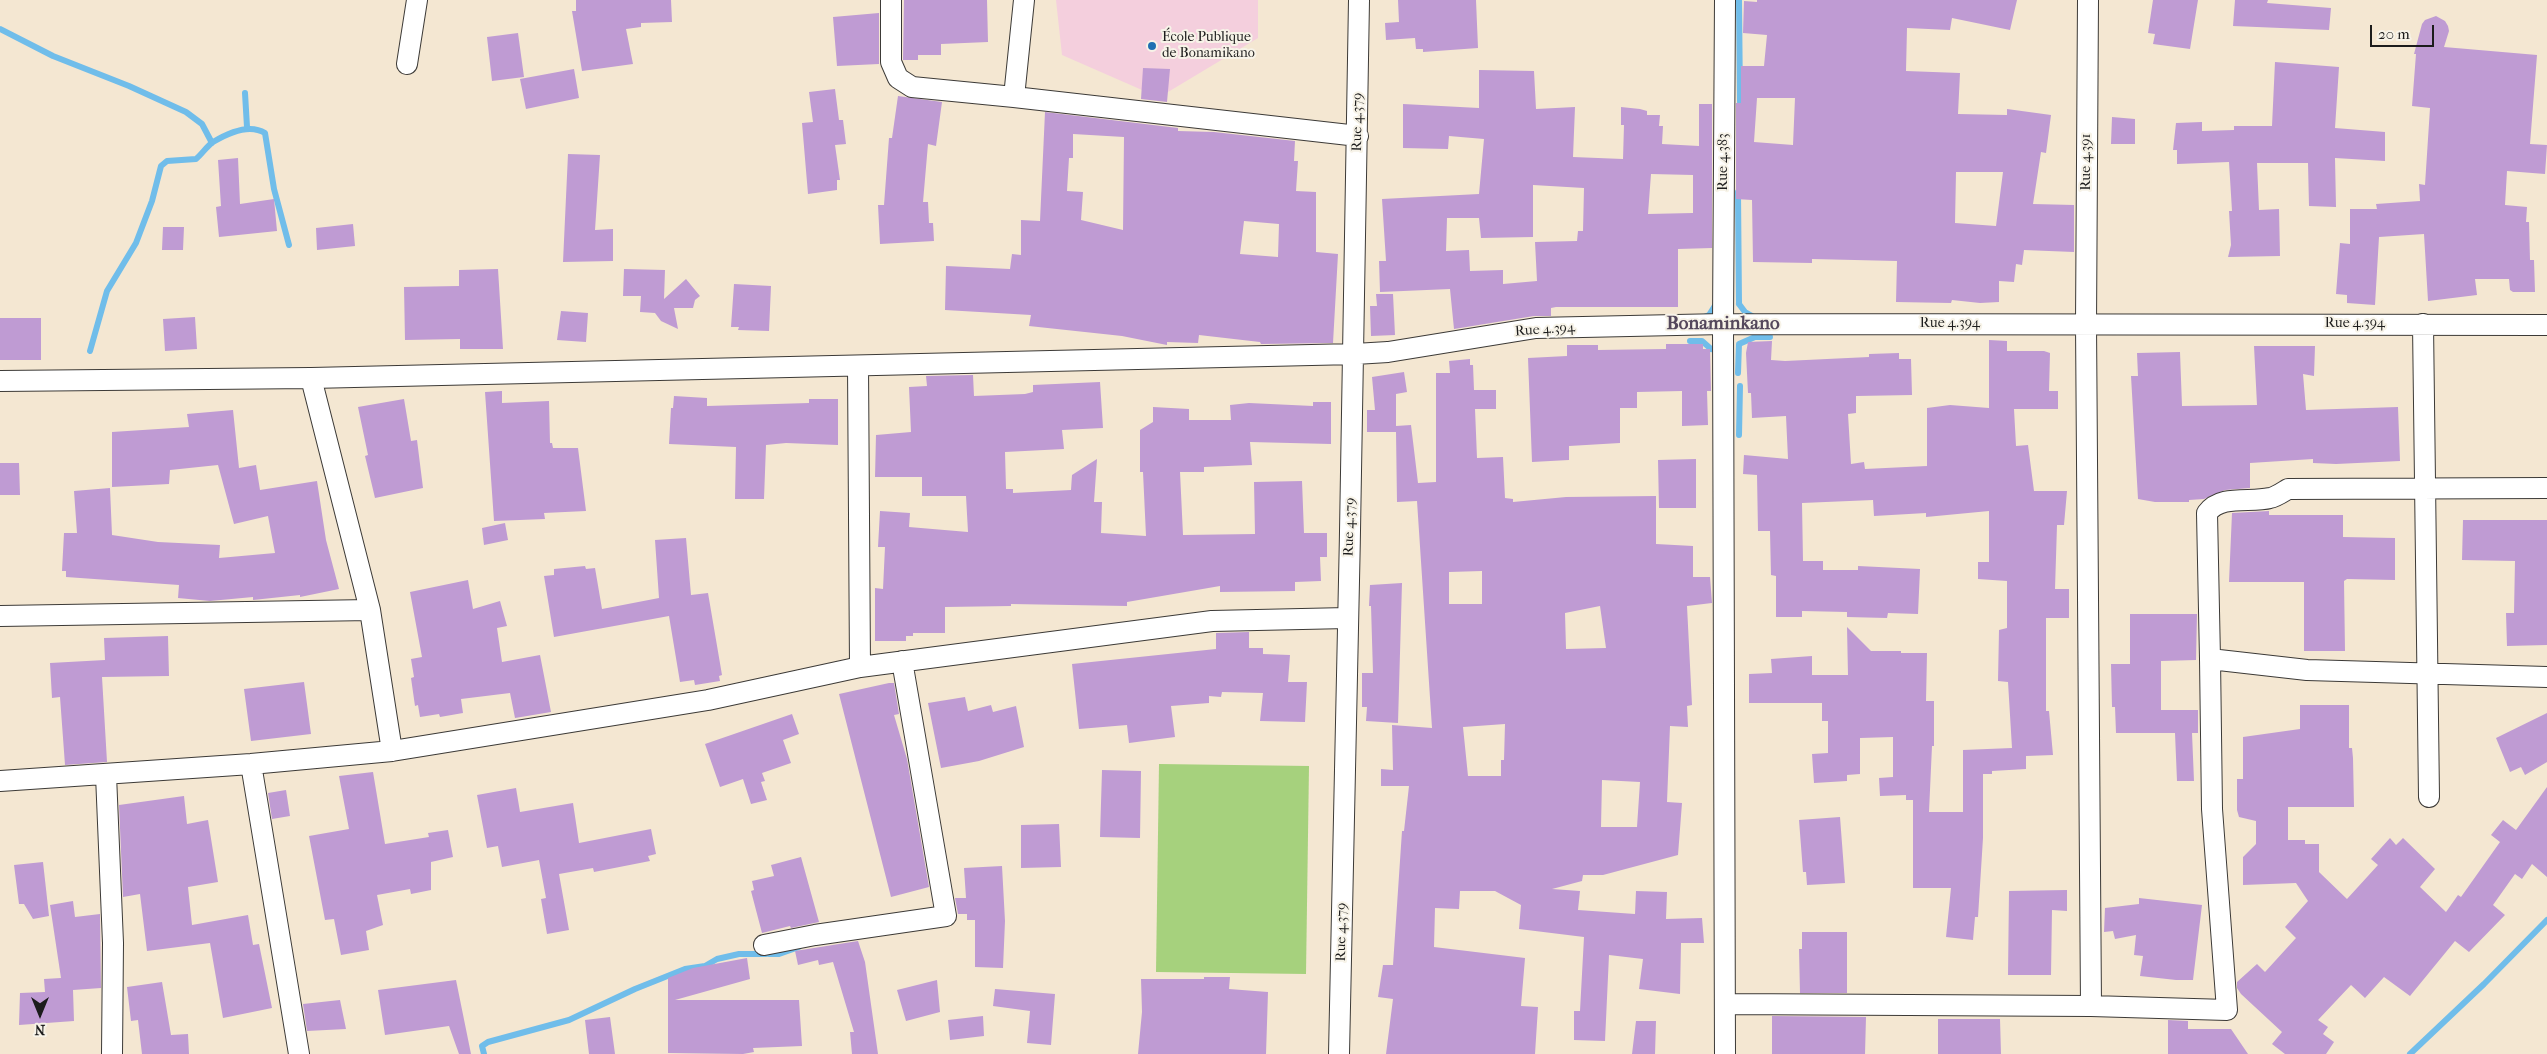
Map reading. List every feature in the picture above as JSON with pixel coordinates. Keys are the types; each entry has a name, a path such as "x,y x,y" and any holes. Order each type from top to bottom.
{"street":[{"path":"407,64 417,0"},
{"path":"891,0 891,62 898,78 912,87 1358,136"},
{"path":"1014,97 1024,0"},
{"name":"Rue 4.379","path":"1339,1054 1347,618 1355,354 1359,0"},
{"name":"Rue 4.383","path":"1725,0 1723,324 1725,1054"},
{"name":"Rue 4.391","path":"2088,0 2086,324 2091,1006"},
{"name":"Rue 4.394","path":"0,381 311,378 1355,354 1388,352 1536,328 1723,324 2547,325"},
{"path":"2423,324 2429,797"},
{"path":"858,366 860,666"},
{"path":"311,378 370,610 392,751"},
{"path":"1726,1004 2091,1006 2227,1010 2212,809 2208,514 2213,506 2222,502 2272,498 2288,489 2547,488"},
{"path":"0,616 370,610"},
{"path":"0,781 251,764 392,751 708,700 860,666 1212,621 1347,618"},
{"path":"2210,660 2306,670 2547,676"},
{"path":"764,946 815,934 946,916 902,661"},
{"path":"251,764 299,1054"},
{"path":"106,775 114,943 112,1054"}],"shaded area":[{"name":"École Publique de Bonamikano","path":"1056,0 1258,0 1258,38 1168,92 1142,90 1062,55"}],"green space":[{"path":"1159,764 1309,766 1306,974 1156,972"}],"building":[{"path":"576,0 671,0 672,22 641,23 641,27 626,29 633,64 582,71 572,11 576,11"},
{"path":"904,0 987,0 988,42 941,44 941,55 918,55 918,60 903,60"},
{"path":"1398,0 1476,0 1478,48 1423,52 1423,49 1416,49 1415,38 1386,40 1385,23 1399,22"},
{"path":"1757,0 2017,0 2010,30 1952,18 1950,30 1907,28 1906,71 1960,73 1958,114 2007,115 2007,109 2051,115 2046,153 2041,152 2033,204 2074,205 2074,252 2024,250 2022,265 2016,264 2014,282 1999,281 1999,302 1980,303 1952,300 1951,303 1896,302 1897,261 1812,259 1812,263 1753,262 1752,200 1736,199 1736,103 1741,103 1741,66 1764,66 1767,35 1743,33 1744,1 1757,2","holes":["1757,98 1795,98 1793,145 1754,142","1956,172 2003,172 1996,226 1955,223"]},
{"path":"2153,0 2198,0 2190,49 2153,44 2155,34 2148,33"},
{"path":"2235,0 2268,0 2267,3 2331,8 2329,30 2233,26"},
{"path":"879,13 879,64 837,66 833,17"},
{"path":"2436,16 2445,21 2448,26 2449,31 2444,47 2537,55 2530,144 2547,145 2545,174 2507,171 2505,205 2527,207 2526,222 2529,222 2530,260 2534,260 2535,292 2513,292 2510,290 2509,279 2475,279 2477,295 2428,301 2424,234 2379,237 2375,305 2347,303 2347,295 2336,294 2340,243 2350,244 2350,209 2377,209 2376,204 2420,201 2419,184 2425,185 2430,108 2412,106 2416,54 2414,54 2422,24 2425,20"},
{"path":"518,33 524,77 492,81 487,37"},
{"path":"2275,62 2339,67 2335,128 2385,132 2385,161 2335,158 2336,207 2309,206 2308,163 2257,163 2259,210 2279,209 2280,256 2228,257 2231,245 2229,211 2232,211 2229,162 2177,164 2177,150 2173,150 2176,123 2202,122 2202,131 2234,130 2234,126 2272,126"},
{"path":"1143,68 1170,69 1167,102 1141,99"},
{"path":"574,69 579,98 526,109 520,79"},
{"path":"1479,70 1534,71 1536,109 1575,107 1573,157 1623,159 1624,125 1621,125 1621,107 1647,111 1647,115 1660,115 1659,126 1663,126 1662,144 1699,146 1699,104 1712,104 1712,248 1678,249 1678,307 1556,307 1551,308 1551,316 1534,316 1454,329 1450,289 1380,292 1379,261 1386,261 1382,199 1479,194 1484,139 1449,136 1448,149 1403,148 1403,104 1479,108","holes":["1651,174 1693,175 1693,213 1648,214","1533,185 1584,188 1583,231 1578,231 1577,241 1535,242 1537,281 1503,284 1503,270 1470,271 1469,250 1446,251 1447,218 1479,218 1481,238 1533,237"]},
{"path":"835,89 839,120 843,120 846,144 835,145 840,180 837,180 837,190 808,194 802,123 813,122 809,92"},
{"path":"898,96 942,102 936,146 928,144 923,202 928,202 929,223 933,223 934,241 880,244 878,205 884,205 889,138 892,138"},
{"path":"1045,112 1178,128 1178,131 1214,132 1295,141 1294,161 1298,161 1296,191 1316,192 1316,252 1338,254 1333,343 1261,344 1260,342 1199,335 1198,343 1167,342 1167,345 1122,336 1029,326 1031,315 945,310 946,266 1010,269 1012,254 1021,255 1021,220 1040,221","holes":["1073,134 1124,137 1123,230 1081,220 1083,192 1067,191 1069,158 1073,158","1244,221 1279,224 1278,257 1240,254"]},
{"path":"2112,117 2135,119 2135,144 2111,144"},
{"path":"568,154 600,155 595,230 613,229 613,261 563,262"},
{"path":"238,158 240,204 274,199 277,231 219,237 216,207 221,206 218,160"},
{"path":"353,224 355,246 317,250 316,228"},
{"path":"163,227 184,227 183,250 162,250"},
{"path":"498,269 503,349 460,349 460,339 405,340 404,287 459,286 459,270"},
{"path":"624,269 665,270 664,299 686,279 700,296 695,300 693,308 674,308 678,329 661,321 655,313 640,312 641,296 623,296"},
{"path":"734,284 771,286 769,331 738,330 739,327 731,327"},
{"path":"1376,294 1393,294 1395,335 1371,336 1370,306 1377,306"},
{"path":"561,311 588,313 586,342 557,340"},
{"path":"195,317 197,349 165,351 163,319"},
{"path":"0,318 41,318 41,360 0,360"},
{"path":"1989,340 2007,341 2007,351 2044,351 2050,353 2049,391 2058,391 2058,409 2014,409 2016,446 2028,445 2034,491 2067,491 2064,525 2057,525 2055,589 2069,589 2069,618 2046,618 2046,711 2049,711 2053,755 2026,756 2026,769 1992,771 1992,774 1983,774 1983,838 1978,917 1975,917 1973,940 1946,937 1951,888 1913,888 1913,800 1906,800 1906,795 1880,796 1879,778 1893,777 1893,737 1860,738 1860,774 1847,775 1847,781 1814,783 1812,754 1828,753 1828,721 1822,721 1822,703 1749,703 1749,674 1772,673 1771,659 1812,656 1812,675 1848,675 1847,627 1871,651 1927,653 1926,701 1934,701 1934,746 1932,746 1929,812 1963,812 1963,750 2012,748 2008,682 1998,681 1999,630 2007,628 2007,581 1978,579 1978,562 1989,562 1989,511 1926,517 1926,513 1874,516 1873,500 1802,503 1803,561 1823,561 1823,570 1858,570 1858,566 1920,569 1918,614 1888,613 1887,618 1847,617 1847,612 1802,611 1802,617 1776,617 1776,576 1771,575 1770,531 1758,531 1757,475 1743,474 1744,455 1788,459 1786,416 1752,418 1751,393 1748,393 1746,353 1748,342 1772,341 1771,360 1869,357 1869,354 1899,353 1899,359 1911,359 1912,395 1856,396 1856,413 1848,414 1851,464 1864,462 1865,469 1927,466 1927,408 1950,405 1989,408"},
{"path":"1666,344 1703,344 1703,349 1710,349 1711,391 1707,391 1708,425 1682,426 1682,391 1637,392 1637,408 1620,408 1620,443 1569,446 1569,460 1532,462 1528,358 1567,356 1567,345 1598,345 1598,350 1666,349"},
{"path":"2254,346 2315,346 2314,376 2303,374 2306,410 2398,407 2400,461 2336,464 2313,463 2313,459 2250,463 2250,488 2225,490 2204,499 2189,500 2189,502 2155,502 2138,499 2131,376 2138,376 2137,353 2180,352 2182,406 2257,405"},
{"path":"1470,359 1470,365 1473,365 1474,390 1496,390 1496,409 1475,409 1477,458 1503,457 1505,498 1513,499 1513,502 1566,497 1656,496 1656,544 1693,546 1693,577 1710,577 1712,603 1687,606 1692,705 1687,706 1688,727 1670,726 1667,802 1682,803 1678,855 1603,875 1583,875 1582,881 1552,889 1580,891 1578,910 1635,914 1636,891 1667,892 1666,919 1702,918 1704,943 1681,943 1680,994 1639,989 1643,959 1609,955 1605,1041 1574,1040 1574,1011 1580,1011 1584,937 1519,929 1521,905 1495,891 1460,891 1459,909 1435,908 1434,947 1525,958 1521,1006 1538,1007 1535,1054 1386,1054 1393,999 1378,997 1383,965 1393,965 1402,831 1404,831 1409,786 1381,786 1381,769 1393,770 1392,725 1432,728 1417,501 1397,502 1396,432 1367,432 1367,410 1375,410 1372,377 1404,372 1407,392 1396,394 1396,426 1411,425 1418,483 1436,482 1436,373 1450,373 1449,361","holes":["1482,571 1482,604 1449,604 1449,572","1600,606 1606,648 1566,649 1565,613","1505,724 1504,760 1501,760 1501,776 1468,776 1463,727","1602,780 1640,782 1637,827 1601,827"]},
{"path":"973,375 974,396 1025,394 1033,392 1033,385 1100,382 1103,428 1062,430 1064,449 1005,452 1006,489 1013,489 1013,493 1071,490 1072,475 1097,459 1094,502 1102,502 1101,533 1146,536 1143,472 1140,472 1140,430 1153,422 1153,407 1189,409 1189,420 1231,420 1230,405 1249,403 1313,406 1313,402 1331,402 1331,444 1250,442 1252,465 1204,467 1204,472 1180,472 1183,535 1255,534 1254,482 1302,481 1304,533 1327,533 1327,557 1320,557 1321,581 1295,582 1295,591 1220,592 1220,586 1127,602 1127,606 1011,604 1011,606 945,607 945,633 913,633 913,636 906,636 906,641 875,641 875,588 883,589 885,547 878,547 880,511 910,513 909,527 968,532 966,496 922,496 922,477 875,477 876,435 911,432 909,387 927,386 926,376"},
{"path":"502,391 502,403 549,401 550,443 552,443 553,448 578,448 586,511 544,513 545,519 494,521 485,392"},
{"path":"674,396 707,398 707,406 809,403 809,399 838,399 838,445 786,443 766,445 764,499 735,499 736,447 669,444 671,408 673,408"},
{"path":"404,399 411,441 417,440 423,488 375,498 365,456 368,455 358,407"},
{"path":"233,410 239,468 256,465 260,490 317,481 326,540 339,589 300,597 300,595 253,600 253,597 210,601 178,598 179,585 66,577 66,571 62,571 64,533 77,533 74,491 110,488 112,535 158,542 220,545 219,558 275,553 268,516 234,524 218,465 170,470 169,484 112,487 112,432 189,427 187,414"},
{"path":"1696,459 1696,508 1659,508 1658,460"},
{"path":"0,463 19,463 20,495 0,495"},
{"path":"2269,511 2269,515 2343,515 2343,537 2395,538 2395,580 2347,579 2344,581 2345,651 2304,651 2304,582 2229,582 2232,513"},
{"path":"2463,520 2547,520 2547,645 2507,646 2506,613 2514,613 2515,561 2462,560"},
{"path":"505,523 508,540 484,545 482,528"},
{"path":"686,538 691,595 708,593 722,675 719,676 720,681 695,685 694,680 680,682 669,616 554,637 544,576 554,575 554,569 585,566 586,569 595,568 602,609 659,598 655,540"},
{"path":"468,580 473,609 500,601 507,626 497,628 502,662 540,655 551,712 515,718 510,693 461,699 463,713 440,717 439,714 420,717 418,705 415,706 411,678 414,677 411,659 422,657 410,592"},
{"path":"1402,583 1398,723 1366,721 1367,707 1362,707 1362,673 1373,673 1371,606 1369,606 1370,585"},
{"path":"2130,614 2197,614 2196,660 2161,661 2161,710 2198,710 2198,733 2192,733 2194,781 2177,781 2175,733 2116,733 2115,707 2112,707 2111,664 2130,664"},
{"path":"1249,632 1249,648 1263,648 1263,654 1290,655 1288,682 1307,682 1305,722 1260,721 1263,693 1222,692 1221,697 1209,696 1209,703 1171,706 1175,737 1129,743 1127,725 1079,729 1072,664 1216,649 1216,633"},
{"path":"168,636 169,676 102,677 107,762 65,765 60,697 52,698 50,663 105,660 104,638"},
{"path":"304,682 311,734 251,741 244,689"},
{"path":"894,683 899,714 894,715 907,759 929,887 891,897 839,694"},
{"path":"965,697 968,711 991,705 993,712 1016,706 1024,747 979,761 941,768 928,703"},
{"path":"2300,705 2349,705 2349,748 2352,748 2353,758 2354,807 2288,807 2288,840 2305,840 2305,844 2319,844 2319,872 2347,899 2378,865 2371,859 2390,838 2396,845 2403,838 2435,869 2420,887 2446,912 2458,895 2461,897 2500,842 2491,835 2503,820 2516,830 2547,787 2547,877 2532,864 2522,879 2515,874 2493,905 2505,915 2469,952 2455,941 2410,996 2384,977 2365,998 2351,985 2318,1020 2328,1027 2323,1034 2334,1042 2326,1054 2285,1054 2272,1044 2282,1032 2237,988 2237,982 2257,964 2265,972 2296,938 2285,927 2308,901 2296,883 2243,885 2243,857 2256,844 2256,821 2239,817 2237,810 2237,779 2243,779 2243,737 2300,729"},
{"path":"2547,713 2547,762 2525,775 2521,767 2510,772 2496,738"},
{"path":"792,714 799,734 783,740 791,763 762,773 765,781 761,782 767,800 751,804 743,779 720,787 705,744"},
{"path":"1102,770 1141,771 1140,838 1100,837"},
{"path":"373,772 385,844 429,837 428,833 448,830 453,857 431,862 431,890 411,894 410,889 377,895 383,925 366,931 369,950 341,955 334,919 325,920 309,836 349,829 339,776"},
{"path":"516,788 520,812 573,803 579,843 651,829 656,854 648,856 650,861 594,872 593,868 559,874 569,930 547,934 541,899 546,898 539,860 502,867 498,846 487,848 477,795"},
{"path":"286,790 290,816 272,819 268,793"},
{"path":"184,796 187,824 208,820 218,882 188,887 192,925 248,915 253,945 259,944 272,1008 223,1018 210,943 147,951 140,894 123,897 119,805"},
{"path":"1840,817 1845,883 1807,885 1806,872 1803,872 1799,820"},
{"path":"1059,824 1061,867 1021,868 1021,825"},
{"path":"801,857 819,922 791,928 790,926 762,933 751,891 754,890 752,881 774,876 771,865"},
{"path":"43,862 49,916 33,919 24,904 19,904 14,865"},
{"path":"1002,866 1005,921 1003,968 975,967 975,920 967,920 967,914 958,914 955,898 966,898 964,868"},
{"path":"2067,890 2067,911 2052,910 2051,975 2008,975 2009,891"},
{"path":"2139,898 2202,905 2193,980 2140,976 2143,956 2134,955 2136,935 2115,939 2113,931 2104,932 2105,908 2139,904"},
{"path":"73,901 75,917 100,914 101,988 73,990 74,1021 19,1025 20,993 45,992 44,979 61,978 50,905"},
{"path":"1802,932 1847,932 1847,993 1800,993 1799,949 1802,949"},
{"path":"858,941 865,962 878,1054 852,1054 850,1032 854,1032 833,962 819,965 818,960 798,965 795,951"},
{"path":"747,958 750,979 675,1000 799,1000 802,1046 753,1048 754,1052 743,1054 668,1053 668,978 693,968"},
{"path":"1204,977 1230,977 1229,989 1268,992 1266,1054 1138,1054 1142,1012 1141,979 1204,979"},
{"path":"456,980 471,1054 459,1054 449,1026 385,1035 378,990"},
{"path":"937,980 940,1012 906,1021 897,990"},
{"path":"162,982 171,1035 188,1034 189,1054 142,1054 138,1020 131,1021 127,987"},
{"path":"995,989 1055,994 1051,1045 1027,1043 1030,1011 993,1006"},
{"path":"340,1000 346,1029 307,1031 303,1004"},
{"path":"983,1016 984,1036 950,1040 948,1020"},
{"path":"1772,1016 1866,1017 1865,1054 1772,1054"},
{"path":"610,1017 615,1054 589,1054 585,1020"},
{"path":"1938,1019 2000,1019 2001,1054 1938,1054"},
{"path":"2168,1020 2188,1021 2188,1029 2231,1029 2248,1054 2168,1054"},
{"path":"1636,1021 1656,1021 1655,1054 1632,1054"}],"waterway":[{"path":"1739,0 1740,102"},
{"path":"0,29 53,56 129,86 186,112 202,124 212,143"},
{"path":"245,93 247,127"},
{"path":"90,351 107,291 136,243 152,201 161,166 167,161 196,159 213,142 239,130 252,129 265,133 274,189 289,245"},
{"path":"1738,192 1739,304"},
{"path":"1702,318 1709,315 1716,304"},
{"path":"1739,304 1745,312 1754,317"},
{"path":"1738,373 1739,344 1755,337 1770,337"},
{"path":"1690,341 1702,341 1711,349"},
{"path":"1739,435 1740,386"},
{"path":"2410,1054 2484,984 2547,920"},
{"path":"769,954 779,954 799,947"},
{"path":"484,1054 482,1046 488,1042 569,1020 635,989 685,969 705,966 717,959 739,954 766,954"}],"place":[{"name":"École Publique de Bonamikano","path":"1152,46"}],"district":[{"name":"Bonaminkano","path":"1723,324"}]}
